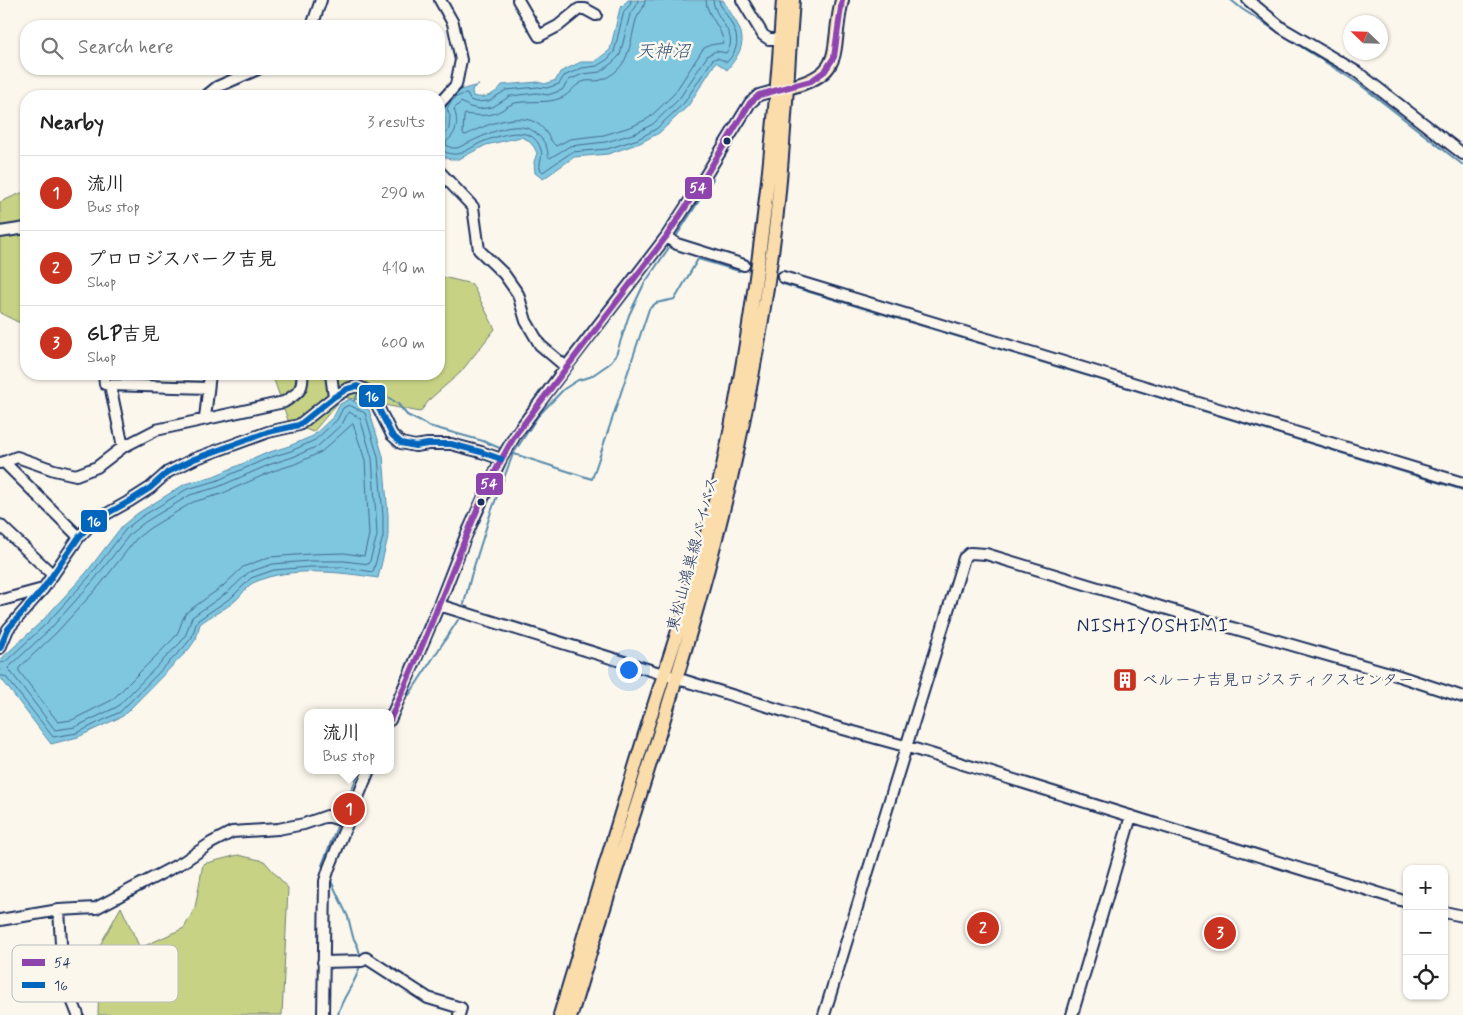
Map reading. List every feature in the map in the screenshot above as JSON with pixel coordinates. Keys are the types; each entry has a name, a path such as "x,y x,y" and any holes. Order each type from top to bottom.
{"main road":[{"path":"781,90 781,40 784,0"},
{"path":"781,90 793,0"},
{"path":"781,90 812,81 825,71 834,57 842,0"},
{"name":"東松山鴻巣線バイパス","path":"560,1015 670,675 708,569 725,504 740,440 754,364 775,230 782,158 781,90"},
{"name":"東松山鴻巣線バイパス","path":"571,1015 670,675"}],"street":[{"path":"314,20 321,0"},
{"path":"440,0 453,23 461,60 456,84 445,97"},
{"path":"518,0 539,36 558,26 579,9 596,15"},
{"path":"742,0 763,35 769,39 781,40"},
{"path":"1248,0 1282,28 1357,72 1463,154"},
{"path":"213,90 244,75"},
{"path":"394,711 465,538 500,459 516,434 566,367 666,237 750,103 759,95 781,90"},
{"path":"445,177 473,207 479,250 504,274 518,294 526,321 540,345 566,367"},
{"path":"0,232 20,229"},
{"path":"666,237 677,244 744,265"},
{"path":"783,277 1463,483"},
{"path":"105,380 105,384 110,385 208,388"},
{"path":"205,418 209,380"},
{"path":"79,537 2,462 17,457 54,470 76,475 97,467 123,447 156,430 284,402 296,395 303,383 303,380"},
{"path":"332,380 334,397"},
{"path":"110,385 123,447"},
{"path":"0,648 8,628 44,589 79,537 94,521 150,488 168,472 216,450 268,432 299,425 347,389 357,386 368,390 392,435 401,443 415,446 451,444 500,459"},
{"path":"0,526 53,575"},
{"path":"824,1015 964,558 970,553 986,554 1393,674 1463,697"},
{"path":"0,599 44,589"},
{"path":"439,604 832,726 906,746 1403,901"},
{"path":"323,1015 325,881 367,774"},
{"path":"0,920 59,910 96,908 183,862 211,843 232,832 278,829 304,824 327,816 347,822"},
{"path":"1072,1015 1131,816"},
{"path":"59,910 61,945"},
{"path":"1448,913 1463,916"},
{"path":"323,962 362,961 366,958 428,998 461,1008 459,1015"},
{"path":"73,1002 78,1015"}],"green space":[{"path":"20,194 20,323 0,313 0,202"},
{"path":"445,277 472,284 495,329 460,373 431,398 420,412 343,397 313,432 289,423 274,380 445,380"},
{"path":"238,855 264,861 288,888 282,1015 98,1015 98,1002 178,1002 178,945 147,945 184,928 195,908 203,864"},
{"path":"121,907 139,945 100,945"}],"water":[{"name":"天神沼","path":"628,0 723,0 742,35 740,50 727,70 716,62 688,106 659,133 640,143 608,154 574,157 543,179 535,173 534,162 537,153 534,147 528,140 521,137 486,145 459,159 445,157 445,102 447,99 461,90 479,85 473,88 473,96 489,95 502,85 538,82 545,84 556,80 560,72 581,62 594,62 610,50 620,8"},
{"path":"350,399 369,410 383,456 388,537 378,578 332,572 300,572 269,577 252,583 232,604 200,624 196,639 189,649 123,716 78,737 51,744 0,677 0,660 43,620 86,573 122,526 138,513 185,484 214,476 313,436 334,416 340,404"}],"waterway":[{"path":"1231,0 1242,9 1358,83 1463,165"},
{"path":"675,238 713,179"},
{"path":"464,604 491,512 513,454 538,416 564,389 578,380 590,377 609,364 616,355 629,315 644,284 670,246"},
{"path":"508,452 592,479 649,309 656,303 675,299 698,259 739,271"},
{"path":"783,284 1463,490"},
{"path":"371,388 398,404 407,415 429,426 483,441 502,449"},
{"path":"354,401 359,392"},
{"path":"405,697 409,695 458,620"},
{"path":"340,817 358,774"},
{"path":"324,868 322,865 338,824"},
{"path":"330,879 348,917 361,958"},
{"path":"338,1015 342,1002 356,978 360,965"}],"transit line":[{"name":"54","path":"394,711 483,496 516,434 666,237 750,103 759,95 811,81 825,71 834,57 842,0"},
{"name":"16","path":"0,648 8,629 43,589 79,537 94,521 150,488 168,472 194,459 268,432 299,425 347,389 357,386 368,391 373,397 392,435 401,443 415,446 451,444 501,459"}],"place":[{"name":"ベルーナ吉見ロジスティクスセンター","path":"1125,680"},
{"name":"流川","path":"349,809"},
{"name":"プロロジスパーク吉見","path":"983,928"},
{"name":"GLP吉見","path":"1220,933"}],"district":[{"name":"NISHIYOSHIMI","path":"1153,626"}]}
